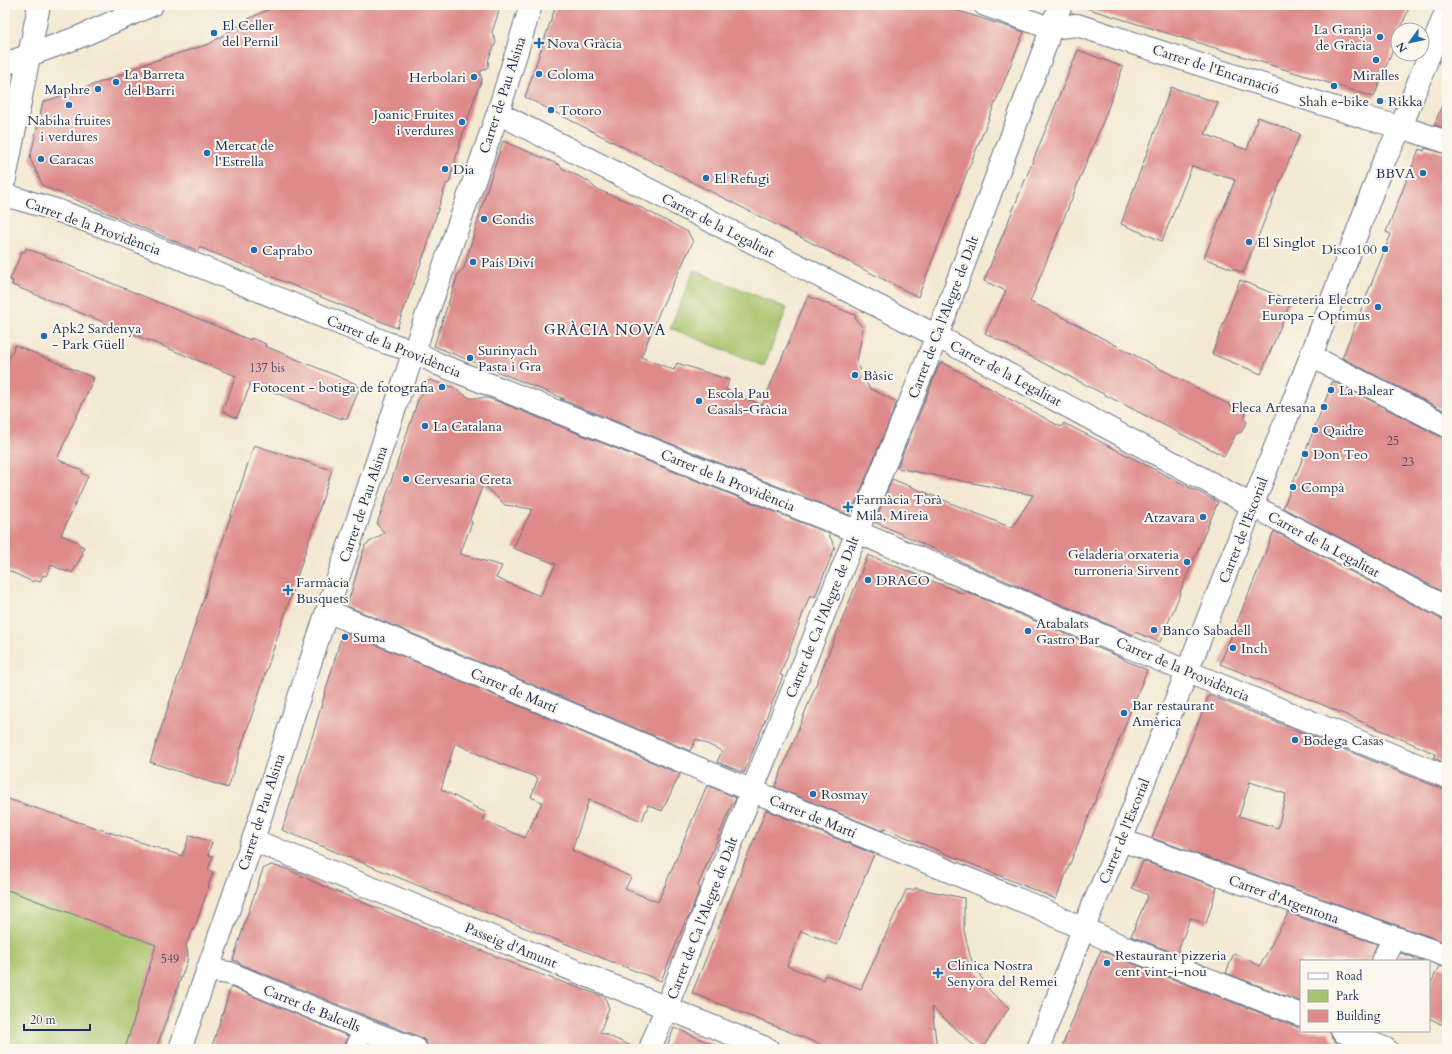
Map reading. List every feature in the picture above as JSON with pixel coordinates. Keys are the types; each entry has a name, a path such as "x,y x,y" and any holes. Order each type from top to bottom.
{"street":[{"path":"5,179 39,5"},
{"path":"5,64 79,37 152,5"},
{"name":"Carrer de Pau Alsina","path":"180,1049 253,840 327,611 414,351 498,113 530,5"},
{"name":"Carrer de l'Encarnació","path":"985,5 1050,28 1077,25 1366,118 1401,127 1447,142"},
{"name":"Carrer de Ca l'Alegre de Dalt","path":"650,1049 752,791 937,336 1044,48 1050,28 1061,5"},
{"name":"Carrer de l'Escorial","path":"1038,1049 1083,929 1121,840 1188,672 1311,356 1383,163 1401,127 1447,10"},
{"name":"Carrer de la Legalitat","path":"498,113 937,336 1252,506 1447,608"},
{"name":"Carrer de la Providència","path":"5,195 53,209 104,227 387,343 414,351 438,364 857,532 1188,672 1447,777"},
{"path":"1311,356 1447,426"},
{"name":"Carrer de Martí","path":"327,611 752,791 1037,907 1083,929 1126,947 1300,1015"},
{"name":"Passeig d'Amunt","path":"253,840 768,1049"},
{"name":"Carrer d'Argentona","path":"1121,840 1447,956"},
{"path":"1383,960 1394,938"},
{"name":"Carrer de Balcells","path":"207,970 229,974 416,1049"},
{"path":"355,1049 363,1029"},
{"path":"1342,1036 1386,1049"}],"green space":[{"path":"694,270 787,308 764,366 670,328"},
{"path":"5,870 182,940 186,945 188,957 157,1049 5,1049"}],"building":[{"path":"285,5 501,5 492,32 496,42 489,58 488,67 480,72 482,80 461,139 449,183 446,184 428,244 397,328 199,247 198,251 43,186 30,158 43,102 113,78 144,64 209,44 238,26 247,24 248,19 274,7 278,8"},
{"path":"556,5 940,5 1024,32 918,297 525,97"},
{"path":"1090,5 1410,5 1403,22 1390,22 1390,56 1374,97 1089,9"},
{"path":"1078,50 1123,67 1104,119 1030,302 1055,313 1246,413 1244,419 1247,422 1241,432 1236,434 1224,456 985,333 1006,291 984,281"},
{"path":"1171,87 1218,103 1205,134 1247,150 1258,117 1300,134 1243,273 1204,258 1235,180 1192,166 1162,241 1121,224"},
{"path":"1447,95 1447,129 1434,125"},
{"path":"503,141 560,165 562,168 588,181 596,189 636,205 688,232 693,242 661,308 641,357 674,370 677,363 729,380 726,390 762,405 808,296 855,315 856,320 863,328 857,362 869,388 897,402 852,512 850,511 849,515 560,399 565,399 434,346 458,274 464,268"},
{"path":"1425,148 1447,154 1447,412 1342,358 1391,234 1386,232 1419,149 1424,151"},
{"path":"26,248 250,340 251,338 266,344 265,346 356,384 356,386 360,387 347,419 342,417 342,419 251,383 237,418 222,411 236,376 12,285 13,281 10,280 22,251 25,252"},
{"path":"1240,280 1291,301 1261,374 1212,354"},
{"path":"15,345 94,378 57,459 83,471 82,473 88,476 61,535 78,542 78,544 84,547 83,554 72,573 68,570 67,572 51,565 46,576 43,575 40,582 34,580 33,582 5,569 5,368"},
{"path":"942,362 1061,427 1064,423 1218,502 1160,642 1135,632 1133,635 975,568 875,522 892,479 1012,528 1033,495 897,468 938,368"},
{"path":"429,380 452,387 470,398 488,398 828,533 835,547 815,597 810,595 780,675 783,676 744,773 717,762 722,751 696,739 690,751 347,606 365,545 384,533 377,524 418,400","holes":["483,484 505,505 532,509 513,548 556,564 540,596 496,578 502,566 460,554 472,523 470,519"]},
{"path":"1333,381 1441,437 1447,438 1447,594 1283,508"},
{"path":"254,445 332,470 228,788 150,762"},
{"path":"1274,531 1441,619 1447,620 1447,764 1434,758 1436,754 1323,705 1220,664"},
{"path":"868,555 964,594 965,591 1147,670 1056,899 884,828 883,831 775,787"},
{"path":"343,631 680,774 662,811 648,805 642,821 589,800 572,850 631,877 625,889 658,902 707,785 736,798 732,804 698,886 700,888 689,917 686,920 661,981 444,896 282,830 314,731","holes":["455,743 489,759 538,778 531,797 542,802 525,838 483,820 486,813 441,789"]},
{"path":"1209,695 1442,789 1447,789 1447,943 1152,838","holes":["1250,782 1286,794 1278,828 1239,816"]},
{"path":"5,798 182,856 190,835 212,842 208,855 213,856 208,870 213,872 196,924 186,945 188,954 187,961 156,1049 125,1049 156,945 5,889"},
{"path":"766,810 874,854 837,945 801,931 787,966 823,980 825,975 861,989 906,890 914,890 915,888 964,898 964,930 970,956 975,968 991,992 1009,1008 982,1049 971,1043 932,1007 937,1049 832,1049 692,993"},
{"path":"1143,861 1217,887 1206,924 1190,918 1177,954 1131,936 1148,895 1132,888"},
{"path":"271,865 287,869 325,887 542,975 605,997 609,1008 600,1032 638,1049 428,1049 426,1041 420,1037 238,963 239,962 233,960 247,916 263,869"},
{"path":"1288,913 1377,944 1370,960 1300,960 1300,1002 1226,973 1234,953 1260,966"},
{"path":"1101,950 1115,957 1300,1027 1300,1032 1330,1032 1332,1039 1337,1043 1353,1049 1061,1049"},
{"path":"1400,953 1421,960 1396,960"},
{"path":"1439,966 1447,968 1447,1027 1430,1018 1430,985"},
{"path":"231,987 348,1036 344,1049 211,1049"},
{"path":"674,1028 682,1031 723,1049 666,1049"}],"place":[{"name":"El Celler del Pernil","path":"214,33"},
{"name":"La Granja de Gràcia","path":"1380,37"},
{"name":"Nova Gràcia","path":"539,43"},
{"name":"Miralles","path":"1376,60"},
{"name":"Coloma","path":"539,74"},
{"name":"Herbolari","path":"474,77"},
{"name":"La Barreta del Barri","path":"116,82"},
{"name":"Shah e-bike","path":"1334,86"},
{"name":"Maphre","path":"98,89"},
{"name":"Rikka","path":"1380,101"},
{"name":"Nabiha fruites i verdures","path":"69,105"},
{"name":"Totoro","path":"551,110"},
{"name":"Joanic Fruites i verdures","path":"462,122"},
{"name":"Mercat de l'Estrella","path":"207,153"},
{"name":"Caracas","path":"41,159"},
{"name":"Dia","path":"445,169"},
{"name":"BBVA","path":"1423,173"},
{"name":"El Refugi","path":"706,178"},
{"name":"Condis","path":"484,219"},
{"name":"El Singlot","path":"1249,242"},
{"name":"Disco100","path":"1385,249"},
{"name":"Caprabo","path":"254,250"},
{"name":"País Diví","path":"473,262"},
{"name":"Ferreteria Electro Europa - Optimus","path":"1378,307"},
{"name":"Apk2 Sardenya - Park Güell","path":"44,336"},
{"name":"Surinyach Pasta i Gra","path":"470,358"},
{"name":"Bàsic","path":"855,375"},
{"name":"Fotocent - botiga de fotografia","path":"442,387"},
{"name":"La Balear","path":"1331,390"},
{"name":"Escola Pau Casals-Gràcia","path":"699,401"},
{"name":"Fleca Artesana","path":"1324,407"},
{"name":"La Catalana","path":"425,426"},
{"name":"Qaidre","path":"1315,430"},
{"name":"Don Teo","path":"1305,454"},
{"name":"Cervesaria Creta","path":"406,479"},
{"name":"Compà","path":"1293,487"},
{"name":"Farmàcia Torà Mila, Mireia","path":"848,507"},
{"name":"Atzavara","path":"1203,517"},
{"name":"Geladeria orxateria turroneria Sirvent","path":"1187,562"},
{"name":"DRACO","path":"868,580"},
{"name":"Farmàcia Busquets","path":"288,590"},
{"name":"Banco Sabadell","path":"1154,630"},
{"name":"Atabalats Gastro Bar","path":"1028,631"},
{"name":"Suma","path":"345,637"},
{"name":"Inch","path":"1233,648"},
{"name":"Bar restaurant Amèrica","path":"1124,713"},
{"name":"Bodega Casas","path":"1295,740"},
{"name":"Rosmay","path":"813,794"},
{"name":"Restaurant pizzeria cent vint-i-nou","path":"1107,963"},
{"name":"Clínica Nostra Senyora del Remei","path":"938,973"}],"district":[{"name":"GRÀCIA NOVA","path":"605,330"}]}
